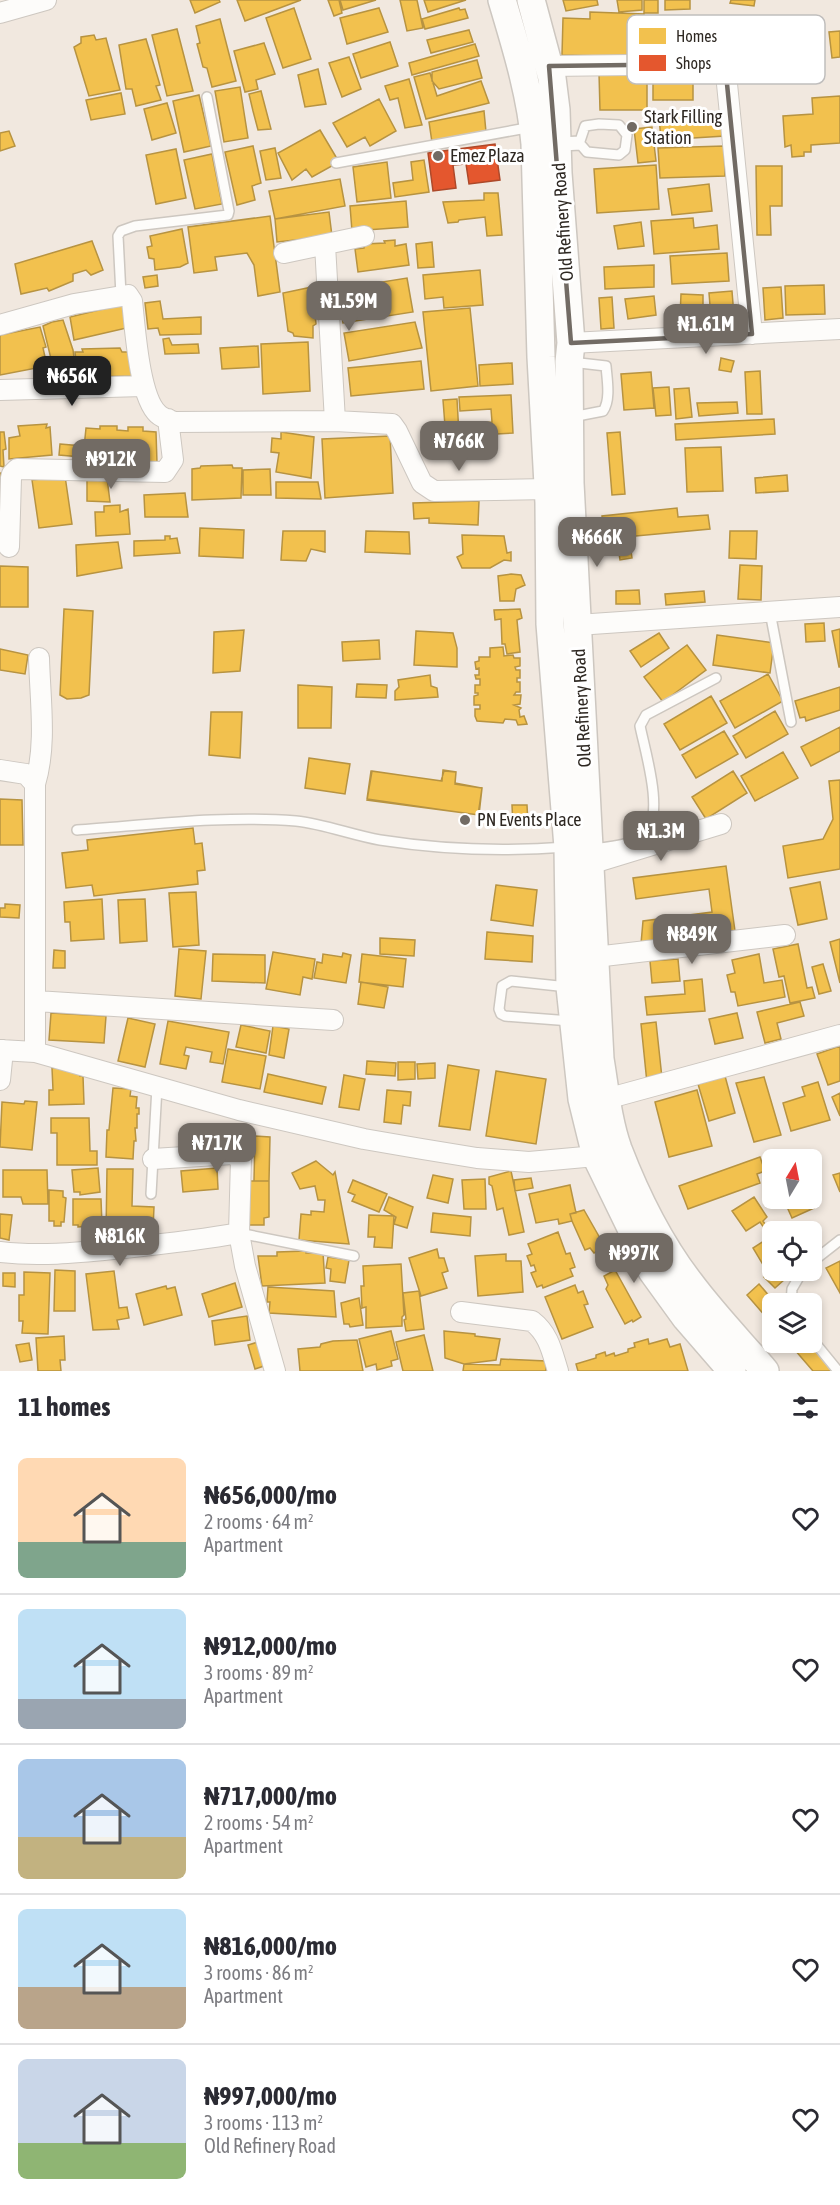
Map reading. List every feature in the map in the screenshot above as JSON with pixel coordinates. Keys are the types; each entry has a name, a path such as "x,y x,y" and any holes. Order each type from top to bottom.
{"main road":[{"name":"Old Refinery Road","path":"502,0 517,50 534,126 541,357 548,489 550,624 594,957 600,1059 606,1099 607,1152 638,1193 656,1229 690,1283 765,1371"},
{"name":"Old Refinery Road","path":"531,0 549,66 556,110 570,352 570,483 577,625 582,854 570,987 582,1099 607,1152 652,1271 686,1318 732,1371"}],"street":[{"path":"0,13 46,0"},
{"path":"549,66 627,65"},
{"path":"727,84 752,334"},
{"path":"284,253 364,236"},
{"path":"325,245 335,421"},
{"path":"0,325 75,304 128,295 132,301 144,386 158,414 168,419 175,422 335,421 392,424 422,483 434,491 548,489"},
{"path":"570,352 752,334 840,329"},
{"path":"0,390 144,386"},
{"path":"9,547 11,478 17,469 165,472 173,460 168,419"},
{"path":"577,625 840,607"},
{"path":"35,1052 35,784 40,768 41,749 39,657"},
{"path":"0,770 26,774 35,784"},
{"path":"582,854 721,824"},
{"path":"594,957 785,935"},
{"path":"36,1001 333,1020"},
{"path":"606,1099 840,1035"},
{"path":"0,1080 2,1050 35,1052 239,1110 364,1139 466,1156 529,1162 607,1152"},
{"path":"153,1159 232,1154 238,1155 241,1159 239,1233 245,1266 275,1371"},
{"path":"0,1252 63,1254 200,1240 239,1233"},
{"path":"461,1312 532,1321 548,1338 558,1371"}],"lane":[{"path":"121,295 118,236 121,231 135,226 228,215 207,97"},
{"path":"599,124 619,125 627,135 625,150 619,155 587,152 581,145 557,144 580,141 585,126 599,124"},
{"path":"336,163 534,126"},
{"path":"569,418 603,411 607,404 606,366 570,352"},
{"path":"770,612 791,722"},
{"path":"77,830 253,819 298,821 377,839 439,848 582,854 634,840 645,834 650,825 655,802 640,726 642,720 646,715 716,678"},
{"path":"570,987 511,981 502,986 499,1009 505,1016 573,1021"},
{"path":"151,1194 157,1087"},
{"path":"239,1233 354,1256"},
{"path":"822,1254 840,1240"},
{"path":"822,1351 838,1371"}],"highlighted area":[{"path":"711,64 726,74 752,334 571,343 549,66"}],"building: Homes":[{"path":"190,0 219,0 220,2 195,13"},
{"path":"237,0 301,0 245,21"},
{"path":"328,0 339,0 342,13 334,16"},
{"path":"340,0 376,0 343,10"},
{"path":"400,0 417,0 423,28 407,31"},
{"path":"424,0 466,0 428,12"},
{"path":"563,0 597,0 598,5 566,11"},
{"path":"617,0 642,0 642,10 619,12"},
{"path":"644,0 658,0 658,13 644,13"},
{"path":"665,0 690,0 690,9 665,10"},
{"path":"731,0 755,0 754,6 730,3"},
{"path":"294,8 311,59 283,68 266,18"},
{"path":"379,8 388,32 347,44 340,18"},
{"path":"459,8 460,10 465,9 468,18 425,29 422,19"},
{"path":"590,12 644,14 627,15 627,57 562,55 563,18 590,19"},
{"path":"220,19 236,81 212,87 207,68 203,67 197,44 200,43 196,26"},
{"path":"177,29 193,91 167,96 152,35"},
{"path":"469,30 473,42 431,53 427,40"},
{"path":"840,31 840,57 832,58 829,32"},
{"path":"94,35 96,40 106,38 120,90 89,96 74,47 81,43 81,37"},
{"path":"146,39 160,85 156,86 161,100 136,106 132,89 126,89 119,45"},
{"path":"390,42 398,66 361,78 353,54"},
{"path":"264,43 275,74 256,80 258,89 245,92 234,51"},
{"path":"475,44 479,56 412,75 409,63"},
{"path":"349,57 361,89 342,97 329,63"},
{"path":"477,60 482,78 439,89 432,81 432,72"},
{"path":"318,69 326,104 305,107 298,75"},
{"path":"627,72 627,84 647,84 647,110 600,110 599,73"},
{"path":"430,73 437,96 481,81 489,103 426,119 414,77"},
{"path":"409,79 422,125 405,128 398,98 390,100 385,86"},
{"path":"653,84 693,84 693,100 653,100"},
{"path":"240,87 248,138 224,142 215,91"},
{"path":"261,91 271,129 258,130 253,111 249,94"},
{"path":"121,93 125,114 91,120 86,100"},
{"path":"199,95 211,146 184,152 173,101"},
{"path":"840,96 840,143 811,145 811,152 804,152 804,156 792,157 791,145 785,147 783,116 813,114 812,98"},
{"path":"379,99 396,131 370,146 365,137 347,147 333,123"},
{"path":"167,103 176,133 152,140 144,109"},
{"path":"484,111 486,132 432,142 429,122"},
{"path":"723,113 725,136 661,140 659,117"},
{"path":"652,127 656,161 638,163 634,129"},
{"path":"320,130 339,162 312,177 306,169 292,180 278,153"},
{"path":"9,131 15,146 0,151 0,133"},
{"path":"253,146 261,183 252,186 255,200 237,205 225,152"},
{"path":"724,146 725,176 660,178 658,148"},
{"path":"275,148 281,178 266,180 260,151"},
{"path":"176,149 186,198 156,204 146,155"},
{"path":"212,154 222,204 195,209 184,160"},
{"path":"424,160 429,192 395,197 393,183 413,180 411,162"},
{"path":"387,162 391,198 357,202 353,167"},
{"path":"656,165 659,209 597,213 594,169"},
{"path":"756,166 782,166 782,206 770,206 771,235 757,235"},
{"path":"340,179 345,206 275,219 269,191"},
{"path":"709,184 712,211 672,215 668,189"},
{"path":"484,193 498,193 502,235 487,236 485,217 448,223 443,202 484,200"},
{"path":"406,201 408,227 352,231 350,206"},
{"path":"329,212 332,236 277,242 275,219"},
{"path":"270,216 280,292 258,296 254,265 247,253 215,257 217,270 194,273 188,227"},
{"path":"693,218 694,228 717,225 719,249 654,254 651,221"},
{"path":"641,222 644,246 618,249 614,226"},
{"path":"182,229 188,263 180,267 155,270 154,259 149,258 147,247 152,246 150,236"},
{"path":"395,240 395,246 406,244 409,265 358,272 355,249 364,248 364,244"},
{"path":"92,241 103,270 91,275 86,270 73,274 73,281 49,291 47,288 21,294 15,264"},
{"path":"432,242 434,267 418,268 416,244"},
{"path":"727,253 729,281 672,284 670,256"},
{"path":"654,265 654,287 605,289 604,267"},
{"path":"480,270 483,305 444,308 443,297 425,299 423,275"},
{"path":"157,275 158,286 145,288 143,277"},
{"path":"407,278 413,312 343,323 338,289"},
{"path":"824,285 825,314 786,315 785,286"},
{"path":"312,287 316,324 313,326 313,338 294,336 288,331 283,293"},
{"path":"781,287 783,318 765,320 763,288"},
{"path":"732,291 734,316 711,318 709,293"},
{"path":"681,294 703,295 703,317 680,317"},
{"path":"654,296 656,315 628,319 625,299"},
{"path":"612,297 614,328 601,329 599,298"},
{"path":"160,301 163,319 201,317 201,334 160,335 158,328 148,329 145,303"},
{"path":"128,303 131,327 74,340 70,317"},
{"path":"470,308 478,386 431,391 423,312"},
{"path":"63,320 73,350 75,366 54,371 43,326"},
{"path":"415,322 422,348 349,361 344,333"},
{"path":"40,327 46,347 43,348 47,366 0,375 0,335"},
{"path":"169,338 172,345 198,344 199,353 165,354 163,339"},
{"path":"308,342 310,391 263,394 261,344"},
{"path":"258,346 259,367 222,369 220,348"},
{"path":"120,348 122,352 134,352 136,376 78,377 75,352 83,352 82,349"},
{"path":"721,358 734,361 731,372 719,370"},
{"path":"421,361 424,389 351,396 348,368"},
{"path":"512,363 513,384 480,386 479,365"},
{"path":"760,371 762,414 747,414 745,372"},
{"path":"651,372 654,408 624,410 621,374"},
{"path":"669,387 671,415 656,416 653,388"},
{"path":"689,388 692,417 676,419 674,389"},
{"path":"511,395 513,433 460,436 459,423 492,422 491,409 460,411 459,397"},
{"path":"457,399 459,435 455,436 445,426 443,400"},
{"path":"737,402 738,413 699,416 697,403"},
{"path":"774,419 775,434 676,440 675,424"},
{"path":"47,424 46,428 50,427 52,455 9,459 9,438 20,436 18,426"},
{"path":"100,426 117,426 117,430 128,431 128,427 143,427 143,431 156,432 157,463 83,458 86,428 100,429"},
{"path":"0,432 4,432 6,449 3,450 4,467 0,466"},
{"path":"281,432 314,437 311,478 276,472 279,453 271,452 272,438 281,439"},
{"path":"620,432 625,494 612,495 607,433"},
{"path":"390,436 393,493 325,498 322,439"},
{"path":"60,444 83,446 81,457 59,455"},
{"path":"721,447 723,491 687,492 685,448"},
{"path":"232,465 233,468 242,468 241,498 192,500 192,469 201,466"},
{"path":"270,469 271,495 243,495 243,470"},
{"path":"0,473 8,475 0,521"},
{"path":"787,475 788,491 756,493 755,478"},
{"path":"65,476 72,524 39,528 32,480"},
{"path":"107,478 110,502 87,501 87,480"},
{"path":"276,482 318,482 321,499 276,498"},
{"path":"185,493 188,517 145,517 144,495"},
{"path":"479,501 478,525 429,523 429,518 414,519 413,503"},
{"path":"120,505 120,512 128,509 130,534 96,536 95,512 104,512 104,506"},
{"path":"677,508 678,517 708,515 710,529 604,539 602,516"},
{"path":"200,528 244,530 243,558 199,556"},
{"path":"283,531 325,531 325,552 311,549 306,561 281,560"},
{"path":"366,531 409,532 410,554 365,552"},
{"path":"730,531 757,531 756,559 729,558"},
{"path":"462,535 504,536 507,553 511,552 511,561 504,560 490,568 462,568 457,557 463,554"},
{"path":"165,536 170,536 170,539 177,538 180,553 134,556 134,541 165,540"},
{"path":"629,538 632,558 620,560 617,540"},
{"path":"118,542 122,568 77,576 76,545"},
{"path":"740,565 762,566 761,600 738,599"},
{"path":"0,566 28,567 28,607 0,607"},
{"path":"521,575 525,585 516,589 514,601 500,601 498,576"},
{"path":"639,590 640,604 616,604 616,591"},
{"path":"704,591 705,602 666,605 665,594"},
{"path":"64,609 93,611 89,695 81,698 67,699 60,695"},
{"path":"520,609 522,618 517,620 520,652 507,654 505,644 502,644 501,619 495,620 494,610"},
{"path":"824,623 825,641 806,642 805,624"},
{"path":"840,629 840,667 839,667 832,631"},
{"path":"244,630 240,671 213,673 214,632"},
{"path":"416,631 453,633 457,648 457,667 414,665"},
{"path":"659,633 669,648 641,667 630,651"},
{"path":"717,635 774,643 770,673 713,665"},
{"path":"379,640 380,659 343,661 342,642"},
{"path":"687,645 706,670 663,702 644,677"},
{"path":"503,647 504,656 513,655 514,658 520,658 520,666 515,667 516,670 520,670 520,678 517,678 517,682 520,682 520,692 514,695 521,695 520,704 514,705 521,708 520,717 524,716 527,724 518,725 516,720 505,719 503,723 477,721 475,716 475,709 480,709 480,705 474,705 474,696 478,695 475,693 475,685 480,685 480,679 476,679 475,675 479,675 479,668 476,669 475,662 479,661 479,657 490,657 490,648"},
{"path":"0,649 28,655 25,674 0,670"},
{"path":"768,674 783,701 735,728 720,701"},
{"path":"430,675 431,686 437,688 438,697 395,700 395,691 399,687 398,680"},
{"path":"357,684 387,685 386,698 356,697"},
{"path":"298,685 332,687 331,728 298,728"},
{"path":"840,687 840,710 806,721 805,717 800,718 795,701"},
{"path":"711,696 727,723 680,750 664,724"},
{"path":"775,711 788,734 746,758 733,736"},
{"path":"211,712 242,712 240,758 209,755"},
{"path":"840,727 840,751 811,766 801,747"},
{"path":"724,731 738,754 696,778 682,755"},
{"path":"783,752 798,778 755,801 741,776"},
{"path":"309,758 350,764 345,794 305,788"},
{"path":"443,770 456,772 455,784 482,788 478,815 367,799 371,771 442,781"},
{"path":"372,771 441,781 444,771 456,772 455,783 482,788 479,815 367,800"},
{"path":"733,771 747,793 706,819 692,797"},
{"path":"840,780 840,869 788,878 783,846 823,839 833,819 829,781"},
{"path":"0,799 22,800 23,845 0,845"},
{"path":"512,805 527,805 528,825 513,826"},
{"path":"193,828 195,844 202,843 205,870 197,871 198,884 94,896 92,885 66,888 62,853 88,850 87,840"},
{"path":"726,866 735,931 641,944 643,921 712,912 709,889 636,899 633,878"},
{"path":"820,882 827,919 798,925 790,888"},
{"path":"496,885 537,890 533,926 491,920"},
{"path":"196,892 199,945 173,947 169,893"},
{"path":"102,899 104,939 71,941 70,922 65,922 64,902"},
{"path":"145,899 147,941 120,943 118,900"},
{"path":"5,904 20,905 19,918 0,917 0,908 5,908"},
{"path":"487,932 533,936 532,962 485,959"},
{"path":"380,938 415,940 414,956 380,954"},
{"path":"840,939 840,983 830,942"},
{"path":"798,944 807,988 812,987 815,998 790,1003 784,976 779,977 773,949"},
{"path":"179,949 206,951 201,999 175,996"},
{"path":"54,950 65,951 65,968 53,968"},
{"path":"273,952 315,959 312,979 303,977 300,995 266,989"},
{"path":"343,953 351,955 346,983 314,978 317,962 322,963 323,954 342,957"},
{"path":"213,954 265,955 265,983 212,981"},
{"path":"362,954 406,959 403,987 359,982"},
{"path":"759,954 764,983 782,980 785,997 738,1006 735,992 731,992 727,975 735,973 732,960"},
{"path":"678,959 680,981 652,983 650,961"},
{"path":"823,964 831,991 819,994 812,967"},
{"path":"702,979 705,1011 647,1015 645,997 685,994 684,981"},
{"path":"361,982 388,987 384,1008 358,1004"},
{"path":"800,1002 804,1016 777,1023 781,1039 765,1043 757,1012"},
{"path":"51,1013 106,1016 104,1043 49,1040"},
{"path":"737,1013 743,1038 715,1044 709,1019"},
{"path":"128,1018 155,1024 145,1067 118,1061"},
{"path":"168,1021 229,1032 223,1064 210,1062 212,1052 186,1047 184,1055 189,1056 186,1069 160,1064"},
{"path":"656,1022 662,1078 647,1083 641,1024"},
{"path":"241,1025 270,1031 266,1053 236,1047"},
{"path":"273,1026 289,1029 284,1058 269,1055"},
{"path":"840,1046 840,1081 828,1085 817,1054"},
{"path":"228,1049 266,1056 260,1089 222,1082"},
{"path":"367,1061 396,1063 395,1076 366,1074"},
{"path":"398,1062 415,1062 415,1079 398,1080"},
{"path":"435,1063 435,1078 418,1079 417,1064"},
{"path":"448,1065 479,1070 470,1130 439,1126"},
{"path":"73,1067 80,1072 80,1076 83,1076 84,1104 49,1105 49,1090 53,1090 52,1068"},
{"path":"496,1071 546,1079 536,1144 486,1136"},
{"path":"268,1074 326,1087 322,1104 264,1092"},
{"path":"344,1075 365,1079 359,1110 339,1107"},
{"path":"725,1076 735,1113 709,1121 698,1084"},
{"path":"764,1077 781,1135 754,1142 736,1083"},
{"path":"818,1082 830,1120 791,1131 783,1103 805,1096 802,1087"},
{"path":"113,1088 131,1089 130,1096 137,1097 136,1108 139,1108 139,1114 137,1114 137,1128 135,1128 136,1141 134,1141 133,1159 106,1157"},
{"path":"387,1090 411,1092 410,1106 403,1105 401,1124 384,1122"},
{"path":"697,1090 712,1146 669,1157 655,1102"},
{"path":"840,1093 840,1116 832,1097"},
{"path":"25,1101 37,1102 32,1150 0,1147 2,1102 24,1104"},
{"path":"51,1118 89,1118 90,1151 97,1151 97,1165 57,1165 57,1133 51,1133"},
{"path":"255,1136 270,1137 269,1181 254,1181"},
{"path":"760,1157 762,1163 762,1172 757,1174 760,1183 688,1209 679,1186"},
{"path":"316,1161 333,1175 335,1172 349,1244 299,1240 301,1214 311,1215 311,1211 324,1212 325,1200 318,1200 315,1186 300,1189 292,1173"},
{"path":"98,1168 100,1192 80,1195 80,1192 74,1192 72,1170"},
{"path":"217,1168 218,1189 183,1192 181,1171"},
{"path":"107,1169 133,1169 132,1206 154,1207 153,1229 106,1232"},
{"path":"3,1170 47,1170 48,1204 23,1204 21,1197 3,1197"},
{"path":"511,1171 524,1232 509,1235 503,1208 497,1210 489,1177"},
{"path":"840,1173 840,1192 833,1175"},
{"path":"433,1175 453,1179 448,1203 427,1198"},
{"path":"531,1178 533,1188 515,1191 514,1180"},
{"path":"485,1179 486,1209 464,1209 462,1180"},
{"path":"353,1180 387,1194 379,1212 352,1201 355,1195 348,1192"},
{"path":"247,1181 269,1181 269,1217 264,1218 264,1225 247,1225"},
{"path":"570,1185 576,1213 570,1214 572,1221 559,1224 558,1219 536,1223 529,1194"},
{"path":"49,1190 63,1191 63,1197 66,1198 64,1222 61,1222 61,1226 54,1226 54,1221 49,1221"},
{"path":"389,1197 413,1207 407,1228 394,1224 396,1217 384,1210"},
{"path":"754,1197 767,1217 762,1221 762,1225 760,1222 746,1231 732,1211"},
{"path":"73,1199 101,1199 102,1225 78,1227 78,1225 73,1225"},
{"path":"788,1209 812,1209 792,1218"},
{"path":"584,1210 605,1247 594,1253 590,1248 585,1250 570,1214"},
{"path":"433,1213 471,1217 470,1236 431,1232"},
{"path":"0,1214 12,1215 9,1240 0,1238"},
{"path":"369,1215 394,1216 392,1248 374,1247 375,1237 368,1237"},
{"path":"558,1232 566,1254 570,1253 575,1267 570,1269 573,1276 543,1288 542,1285 537,1287 531,1273 536,1271 527,1256 532,1254 528,1244"},
{"path":"762,1242 762,1263 753,1248"},
{"path":"437,1249 439,1258 444,1258 448,1271 442,1273 447,1288 421,1296 409,1258"},
{"path":"306,1251 306,1253 323,1253 325,1283 262,1286 258,1256 277,1256 277,1252"},
{"path":"506,1254 506,1261 521,1261 523,1292 478,1296 475,1256"},
{"path":"328,1257 349,1260 345,1283 330,1281 331,1269 326,1268"},
{"path":"840,1261 840,1293 826,1268"},
{"path":"401,1264 404,1315 402,1326 366,1328 366,1307 362,1308 363,1266"},
{"path":"55,1270 75,1271 75,1311 54,1311"},
{"path":"615,1270 641,1317 633,1322 632,1320 625,1324 606,1289 608,1285 604,1276"},
{"path":"114,1271 119,1308 127,1307 129,1318 117,1320 119,1329 93,1330 86,1274"},
{"path":"24,1272 50,1273 48,1334 22,1333 23,1321 19,1321 19,1295 24,1295"},
{"path":"3,1273 15,1273 15,1287 3,1286"},
{"path":"768,1281 783,1281 775,1288"},
{"path":"235,1283 242,1307 209,1317 202,1294"},
{"path":"759,1284 767,1293 762,1293 762,1312 747,1295"},
{"path":"575,1285 578,1293 583,1291 588,1304 584,1305 593,1327 562,1339 545,1297"},
{"path":"166,1286 167,1289 175,1287 182,1315 144,1325 136,1294"},
{"path":"268,1287 334,1291 336,1317 269,1313"},
{"path":"419,1291 424,1329 406,1331 403,1293"},
{"path":"359,1298 363,1325 350,1327 349,1324 344,1324 341,1303"},
{"path":"247,1316 250,1340 215,1345 212,1321"},
{"path":"391,1331 398,1359 391,1361 392,1366 377,1370 376,1364 366,1367 359,1339"},
{"path":"444,1331 500,1339 496,1360 464,1364 445,1358"},
{"path":"424,1335 433,1371 403,1371 396,1342"},
{"path":"64,1336 65,1360 60,1360 61,1371 38,1371 36,1338"},
{"path":"648,1339 649,1344 667,1339 670,1347 680,1344 688,1371 578,1371 576,1364 596,1358 596,1355 605,1352 606,1356 614,1353 615,1356 628,1352 628,1349 635,1347 634,1343"},
{"path":"357,1340 363,1371 300,1371 298,1349 320,1347 321,1344 333,1341"},
{"path":"258,1342 270,1364 255,1369 248,1345"},
{"path":"29,1343 32,1360 20,1362 16,1345"},
{"path":"797,1353 819,1353 834,1371 813,1371"},
{"path":"501,1359 546,1361 546,1371 463,1371 464,1364 500,1365"}],"building: Shops":[{"path":"495,144 500,180 469,184 466,164 453,165 456,188 433,191 428,153"}],"place":[{"name":"Stark Filling Station","path":"632,127"},
{"name":"Emez Plaza","path":"438,156"},
{"name":"PN Events Place","path":"465,820"}]}
